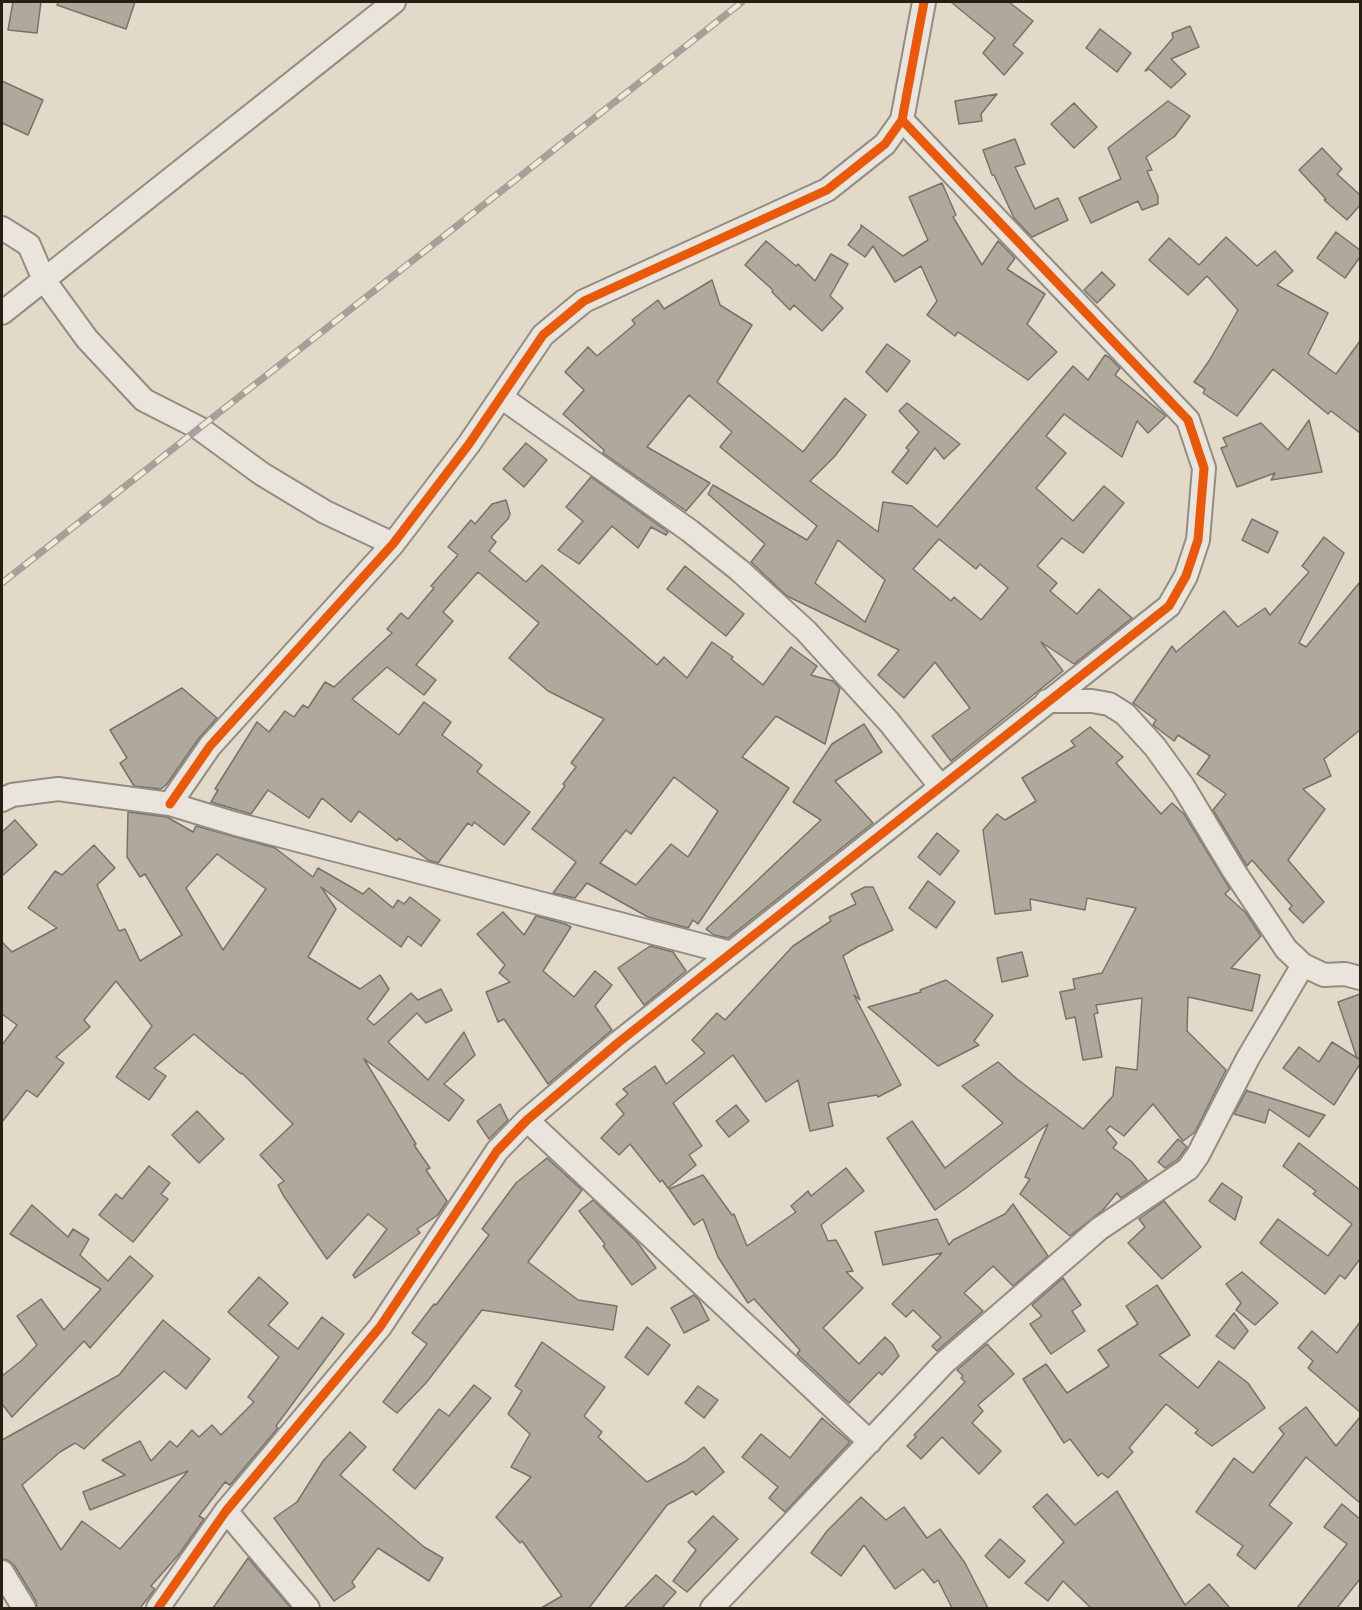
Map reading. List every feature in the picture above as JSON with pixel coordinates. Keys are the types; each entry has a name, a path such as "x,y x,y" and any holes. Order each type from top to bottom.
{"street":[{"path":"2,313 394,2"},
{"path":"170,804 210,746 393,544 469,444 543,335 584,301 827,190 885,144 902,120 924,2"},
{"path":"158,1608 226,1511 380,1327 496,1151 527,1120 619,1042 1168,606 1186,576 1198,540 1204,468 1188,420 902,120"},
{"path":"2,228 29,245 44,280 87,339 144,400 199,428 262,474 325,512 393,544"},
{"path":"501,397 690,531 739,570 806,631 889,722 940,786"},
{"path":"1047,701 1092,701 1109,704 1125,714 1155,747 1183,786 1234,871 1286,949 1303,965 1324,975 1345,974 1360,978"},
{"path":"2,800 12,795 58,789 170,804 236,824 731,953"},
{"path":"712,1608 945,1363 1099,1228 1188,1169 1198,1155 1248,1058 1303,965"},
{"path":"527,1120 870,1442"},
{"path":"226,1511 308,1608"},
{"path":"2,1572 24,1608"}],"building":[{"path":"13,2 41,2 37,33 8,30"},
{"path":"58,2 135,2 126,29 57,5"},
{"path":"951,2 1009,2 1033,21 1013,45 1023,53 1004,75 983,53 995,38"},
{"path":"1190,26 1199,47 1171,59 1186,74 1171,88 1149,69 1145,71 1173,38 1172,33"},
{"path":"1100,29 1131,53 1117,72 1086,48"},
{"path":"2,81 43,100 28,135 2,123"},
{"path":"997,94 981,114 982,121 959,124 955,101"},
{"path":"1168,101 1190,116 1175,136 1146,157 1152,170 1147,171 1158,196 1158,204 1142,210 1138,201 1091,223 1079,198 1121,179 1108,148"},
{"path":"1074,103 1097,127 1074,148 1051,124"},
{"path":"1015,139 1025,164 1015,167 1035,209 1058,198 1068,220 1032,237 1014,218 992,175 983,150"},
{"path":"1322,148 1342,169 1337,174 1360,195 1360,205 1347,220 1324,200 1326,199 1299,170"},
{"path":"942,183 956,215 953,217 982,265 998,241 1015,258 1007,269 1045,294 1027,324 1057,352 1028,380 958,332 955,336 927,315 937,301 921,266 895,282 873,246 865,257 848,245 861,225 903,256 928,240 909,197"},
{"path":"1336,232 1360,250 1360,257 1345,278 1317,258"},
{"path":"1226,237 1257,266 1275,251 1293,271 1277,285 1328,313 1308,354 1336,374 1360,341 1360,433 1331,411 1328,414 1273,369 1237,416 1203,393 1205,389 1194,382 1209,361 1238,310 1207,276 1188,295 1149,260 1169,238 1199,265"},
{"path":"766,241 796,266 798,264 815,281 831,254 848,264 830,296 843,308 822,331 794,305 790,310 772,292 773,290 745,265"},
{"path":"1102,272 1115,285 1097,303 1084,290"},
{"path":"712,280 720,305 752,325 717,382 803,452 845,398 866,415 835,456 810,481 878,532 883,502 912,506 937,527 1073,366 1088,380 1105,355 1110,358 1120,368 1115,375 1166,416 1148,433 1137,421 1122,457 1064,414 1046,436 1066,453 1036,488 1073,521 1104,486 1124,503 1083,553 1062,538 1037,566 1057,583 1050,591 1077,614 1099,589 1132,618 1074,664 1041,642 1063,671 951,761 932,736 970,708 935,662 904,698 878,675 899,650 787,596 751,562 765,544 708,494 713,485 807,540 817,526 720,447 732,432 689,395 647,447 710,483 686,511 603,453 604,450 563,414 584,390 565,372 588,347 597,356 635,324 632,320 658,300 664,309","holes":["939,539 976,569 980,564 1008,588 981,620 954,597 951,601 913,569","838,540 885,580 865,622 815,583"]},
{"path":"887,344 910,361 887,392 866,372"},
{"path":"907,403 960,444 944,459 935,448 907,484 892,472 909,450 906,448 919,432 899,411"},
{"path":"1309,420 1322,472 1271,480 1275,473 1237,487 1221,448 1227,446 1223,438 1261,423 1288,450"},
{"path":"526,443 547,460 524,487 503,469"},
{"path":"591,477 668,532 666,535 651,527 638,548 612,526 579,564 558,550 583,521 566,507"},
{"path":"506,500 510,514 491,537 496,542 489,551 526,582 542,565 657,665 664,657 687,678 712,642 733,657 731,659 763,685 791,647 817,666 811,675 833,681 840,688 825,744 776,716 742,757 789,788 698,924 693,920 688,928 648,917 587,883 575,898 553,893 576,862 532,829 565,786 563,784 576,767 571,763 604,719 548,691 509,658 539,623 478,572 443,612 453,621 416,665 436,680 424,695 387,667 352,699 399,735 424,702 451,722 442,735 482,765 477,772 530,812 504,845 474,822 472,826 468,823 438,863 428,860 399,838 397,841 359,811 351,822 322,798 309,818 268,790 251,814 211,802 218,790 215,789 257,722 269,732 285,711 294,717 303,705 308,708 325,682 334,687 392,633 387,629 401,613 408,619 434,588 431,586 458,555 448,547 471,520 475,524 492,504","holes":["674,777 718,811 688,857 671,844 636,885 600,863 626,830 631,834"]},
{"path":"1252,519 1278,532 1268,553 1242,540"},
{"path":"1324,537 1344,553 1299,643 1306,647 1360,582 1360,730 1324,759 1331,776 1303,789 1325,809 1288,860 1324,902 1303,923 1289,909 1292,906 1252,860 1247,866 1213,810 1226,794 1197,774 1210,756 1178,735 1174,741 1153,725 1156,720 1133,703 1172,646 1176,652 1224,611 1238,627 1265,608 1270,615 1309,572 1302,566"},
{"path":"685,566 744,614 726,636 667,589"},
{"path":"182,688 217,718 161,789 134,786 120,763 127,758 110,730"},
{"path":"864,724 882,752 835,781 873,823 728,938 714,935 706,929 821,820 793,802 832,744"},
{"path":"1090,727 1123,757 1116,763 1161,814 1172,803 1184,814 1230,889 1225,894 1246,913 1261,936 1231,968 1260,975 1252,1011 1188,997 1187,1031 1226,1070 1195,1132 1183,1141 1153,1104 1124,1136 1110,1126 1106,1130 1117,1143 1113,1148 1131,1161 1147,1180 1121,1198 1117,1193 1103,1210 1070,1236 1020,1194 1030,1179 1025,1177 1048,1124 935,1210 887,1138 912,1121 945,1168 1003,1123 962,1086 998,1062 1083,1129 1113,1096 1116,1067 1137,1070 1142,998 1096,1005 1098,1013 1094,1014 1102,1057 1083,1060 1075,1017 1066,1019 1060,992 1075,989 1073,979 1102,973 1136,908 1087,898 1085,910 1030,899 1031,910 995,914 983,830 997,814 1005,820 1036,801 1022,778 1075,746 1071,741"},
{"path":"128,812 167,817 193,832 196,826 275,848 313,877 318,868 363,894 369,888 393,908 398,900 404,904 410,897 440,920 421,946 408,936 401,947 321,887 336,909 308,957 360,989 380,975 389,989 367,1019 374,1025 411,993 418,1000 441,989 452,1010 426,1023 417,1013 388,1042 428,1080 464,1032 475,1055 444,1084 464,1100 449,1121 364,1059 430,1168 426,1170 447,1201 438,1215 417,1229 420,1233 355,1278 353,1275 387,1229 368,1214 327,1259 283,1195 278,1185 284,1181 260,1155 293,1124 242,1073 194,1034 154,1068 166,1076 149,1100 116,1077 152,1026 116,981 84,1020 90,1027 56,1057 64,1063 37,1097 27,1090 2,1122 2,1045 17,1025 2,1014 2,942 12,952 57,928 28,908 55,871 62,875 94,845 115,868 97,885 119,931 125,929 140,961 182,935 145,874 140,877 127,857","holes":["217,854 266,889 223,950 186,888"]},
{"path":"15,820 37,845 2,876 2,832"},
{"path":"937,833 959,851 940,875 918,857"},
{"path":"928,881 955,902 936,928 909,908"},
{"path":"865,887 873,887 893,930 843,956 860,1000 854,995 901,1085 878,1097 877,1095 828,1103 833,1126 810,1131 798,1080 766,1102 733,1055 673,1103 702,1146 689,1155 696,1165 668,1188 662,1180 660,1182 630,1144 619,1155 601,1138 624,1114 616,1104 628,1094 623,1089 655,1066 666,1084 705,1053 692,1040 717,1013 725,1020 793,946 831,921 829,917 856,904 851,894"},
{"path":"503,912 524,935 536,916 571,927 543,971 574,997 595,971 612,985 595,1006 612,1030 548,1084 504,1019 498,1022 486,992 510,982 499,973 505,965 477,934"},
{"path":"650,946 673,952 686,971 644,1005 618,968"},
{"path":"1022,952 1028,976 1002,982 997,958"},
{"path":"946,980 993,1015 974,1041 979,1045 938,1066 868,1007 921,992 920,990"},
{"path":"1360,994 1360,1058 1357,1058 1338,1002"},
{"path":"1332,1042 1360,1060 1360,1064 1334,1105 1283,1068 1299,1047 1319,1062"},
{"path":"1247,1090 1325,1115 1309,1137 1269,1109 1265,1123 1234,1114"},
{"path":"500,1104 508,1120 489,1139 477,1121"},
{"path":"736,1105 749,1121 729,1137 716,1121"},
{"path":"197,1111 224,1139 199,1163 172,1135"},
{"path":"1178,1139 1187,1147 1178,1159 1165,1168 1158,1162"},
{"path":"1299,1143 1360,1190 1360,1259 1345,1279 1340,1275 1325,1294 1260,1243 1278,1219 1328,1256 1352,1224 1313,1194 1316,1191 1283,1166"},
{"path":"547,1158 582,1190 528,1262 578,1300 617,1306 613,1330 482,1310 426,1383 397,1413 383,1402 427,1344 412,1333 489,1235 482,1229 516,1183"},
{"path":"149,1166 170,1183 161,1194 168,1199 133,1242 99,1215 116,1194 122,1199"},
{"path":"846,1168 864,1191 821,1225 828,1241 836,1240 853,1271 846,1272 863,1288 823,1328 859,1364 885,1337 899,1356 882,1375 879,1372 849,1403 797,1354 800,1350 754,1299 748,1303 718,1257 703,1219 694,1225 669,1189 703,1175 732,1215 734,1214 747,1246 796,1212 791,1206 808,1191 811,1196"},
{"path":"1222,1183 1242,1197 1235,1220 1209,1201"},
{"path":"593,1200 637,1242 656,1268 632,1285 603,1246 605,1244 579,1211"},
{"path":"1164,1201 1201,1247 1162,1279 1128,1243 1145,1227 1139,1219"},
{"path":"1013,1204 1048,1256 1013,1286 993,1266 964,1293 983,1311 937,1351 932,1346 941,1337 913,1310 906,1317 892,1304 942,1253 883,1265 875,1232 937,1219 949,1245 953,1240 1005,1214"},
{"path":"32,1205 68,1237 73,1229 89,1239 80,1255 108,1281 130,1256 153,1276 90,1348 84,1341 12,1417 2,1404 2,1376 37,1345 17,1316 41,1299 64,1330 101,1289 10,1234"},
{"path":"1242,1272 1278,1303 1255,1325 1236,1310 1241,1303 1226,1284"},
{"path":"259,1277 288,1303 268,1325 298,1349 322,1317 344,1334 276,1426 278,1428 230,1485 225,1482 199,1516 204,1519 180,1553 151,1586 155,1589 140,1608 37,1608 36,1601 14,1565 2,1559 2,1440 119,1375 163,1320 210,1359 186,1389 164,1371 84,1449 75,1443 60,1452 22,1485 61,1550 82,1521 120,1549 188,1471 90,1510 83,1492 125,1475 102,1460 140,1441 151,1461 170,1441 177,1447 192,1430 199,1437 212,1425 221,1435 254,1402 248,1397 279,1357 228,1312"},
{"path":"1063,1278 1081,1305 1072,1311 1085,1331 1051,1354 1030,1324 1042,1316 1032,1305"},
{"path":"1157,1285 1190,1335 1159,1355 1198,1388 1219,1361 1248,1383 1265,1408 1212,1446 1195,1433 1198,1430 1166,1404 1129,1448 1133,1452 1108,1478 1102,1473 1098,1476 1070,1439 1064,1443 1023,1379 1046,1364 1067,1393 1109,1366 1098,1350 1138,1324 1126,1306"},
{"path":"694,1295 709,1320 684,1333 671,1308"},
{"path":"1234,1313 1248,1331 1234,1349 1216,1336"},
{"path":"1360,1322 1360,1412 1308,1368 1313,1361 1298,1348 1312,1331 1337,1353"},
{"path":"647,1327 670,1345 648,1375 625,1357"},
{"path":"542,1342 605,1387 584,1416 602,1432 598,1437 647,1482 686,1461 704,1447 724,1472 696,1495 693,1491 667,1505 589,1608 541,1608 562,1596 522,1541 520,1543 496,1517 531,1477 511,1467 530,1434 508,1414 522,1391 515,1386"},
{"path":"987,1344 1014,1374 978,1405 983,1411 972,1423 1001,1451 979,1474 942,1437 921,1459 907,1446 916,1437 914,1435 965,1382 957,1370"},
{"path":"474,1385 491,1398 415,1489 393,1470 439,1409 449,1416"},
{"path":"698,1386 718,1400 704,1418 685,1403"},
{"path":"1306,1407 1336,1446 1360,1417 1360,1503 1306,1457 1269,1505 1292,1523 1255,1569 1237,1555 1243,1546 1196,1512 1234,1458 1253,1473 1284,1434 1279,1428"},
{"path":"822,1418 850,1442 785,1512 769,1498 778,1487 742,1457 761,1434 790,1458"},
{"path":"350,1432 366,1447 340,1475 424,1547 443,1558 429,1581 378,1548 352,1582 355,1587 334,1601 274,1518 297,1502 323,1461"},
{"path":"1117,1491 1185,1605 1209,1584 1230,1608 1091,1608 1063,1581 1048,1601 1025,1583 1064,1542 1033,1507 1047,1494 1075,1525"},
{"path":"861,1497 886,1520 904,1507 927,1538 940,1529 965,1563 988,1608 952,1608 938,1580 934,1583 923,1569 895,1589 864,1545 841,1576 811,1553 827,1531"},
{"path":"1342,1504 1360,1519 1360,1579 1337,1608 1297,1608 1347,1544 1324,1527"},
{"path":"713,1516 738,1539 687,1592 673,1581 696,1550 688,1542"},
{"path":"1000,1539 1025,1561 1009,1578 985,1556"},
{"path":"248,1558 291,1608 213,1608"},
{"path":"656,1575 676,1592 662,1608 624,1608"}],"railway":[{"path":"2,583 742,2"}],"cycle path":[{"path":"170,804 210,746 393,544 469,444 543,335 584,301 827,190 885,144 902,120 924,2"},
{"path":"158,1608 226,1511 380,1327 497,1151 527,1120 619,1042 1169,606 1186,576 1198,540 1204,468 1188,420 902,120"}]}
